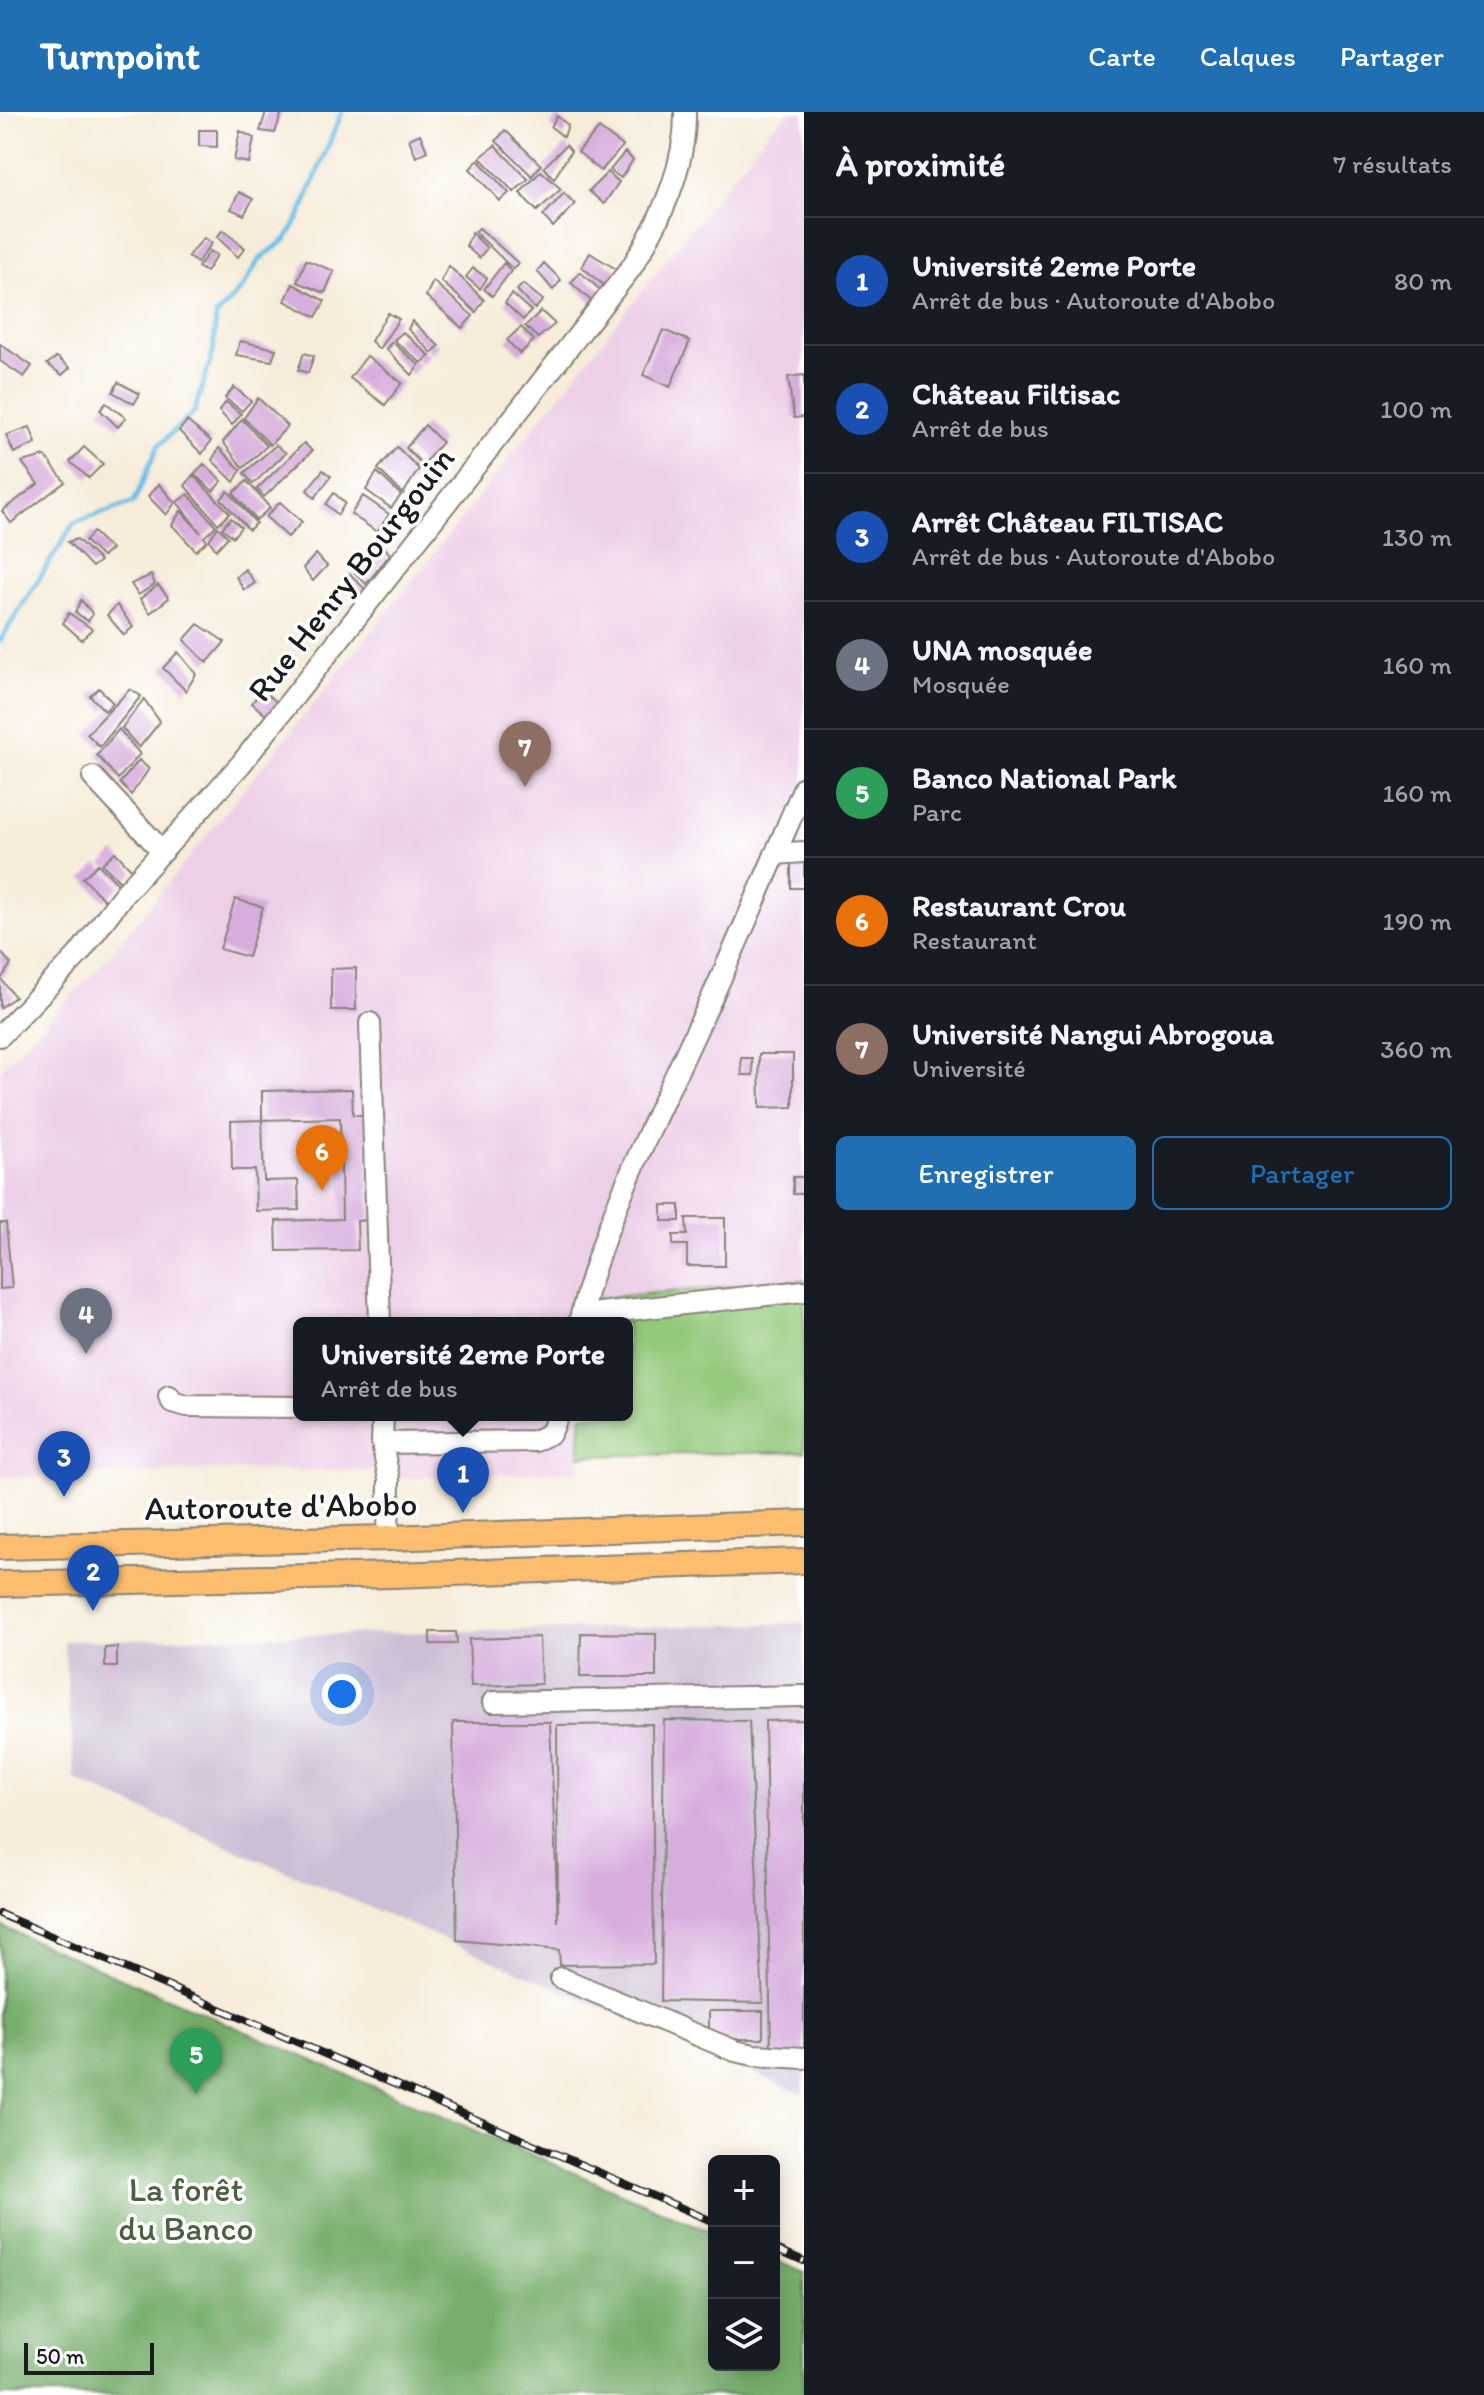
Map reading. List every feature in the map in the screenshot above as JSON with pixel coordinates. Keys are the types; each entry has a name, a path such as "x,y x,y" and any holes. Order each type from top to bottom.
{"main road":[{"name":"Autoroute d'Abobo","path":"0,1547 388,1538 804,1523"},
{"path":"0,1584 437,1574 804,1561"}],"street":[{"name":"Rue Henry Bourgouin","path":"0,1036 78,955 123,895 241,764 631,268 663,213 680,153 685,112"},
{"path":"93,777 163,852"},
{"path":"581,1317 607,1231 804,787"},
{"path":"775,854 804,852"},
{"path":"370,1023 380,1317"},
{"path":"596,1317 804,1291"},
{"path":"169,1396 172,1402 187,1406 293,1407"},
{"path":"383,1421 382,1443 389,1479 388,1538"},
{"path":"382,1443 535,1441 551,1433 556,1421"},
{"path":"493,1702 804,1696"},
{"path":"561,1978 735,2051 804,2058"}],"shaded area":[{"path":"789,112 804,112 804,1452 579,1456 578,1471 389,1479 380,1471 216,1470 0,1478 0,1070 106,960 387,613 769,131"},
{"path":"804,1623 804,2095 75,1780 64,1641"}],"green space":[{"path":"804,1280 804,1452 579,1456 582,1421 633,1421 633,1317 590,1317 591,1299"},
{"name":"La forêt du Banco","path":"0,1926 708,2230 708,2371 780,2371 780,2262 804,2272 804,2395 0,2395"}],"building":[{"path":"266,112 282,112 275,133 260,131"},
{"path":"557,116 568,125 564,137 551,127"},
{"path":"599,128 623,146 601,171 578,152"},
{"path":"199,130 217,130 217,147 199,146"},
{"path":"505,130 541,165 532,176 496,141"},
{"path":"240,131 254,138 249,163 234,160"},
{"path":"420,134 427,151 416,157 409,139"},
{"path":"495,145 528,179 514,192 480,158"},
{"path":"566,145 571,151 554,179 544,167"},
{"path":"625,152 633,160 621,178 610,170"},
{"path":"478,160 509,193 500,201 470,169"},
{"path":"541,171 561,189 537,211 520,193"},
{"path":"608,172 619,182 604,204 589,191"},
{"path":"239,192 253,199 244,215 231,209"},
{"path":"564,193 575,204 553,227 543,216"},
{"path":"479,228 518,263 513,269 475,232"},
{"path":"223,230 245,248 238,257 217,237"},
{"path":"472,233 487,248 479,258 466,246"},
{"path":"204,238 212,243 197,263 188,256"},
{"path":"210,251 217,255 206,272 198,267"},
{"path":"590,253 619,271 606,287 582,267"},
{"path":"306,260 334,271 325,293 297,282"},
{"path":"504,263 511,271 492,296 484,289"},
{"path":"544,263 561,280 553,290 537,271"},
{"path":"449,266 484,300 476,312 441,281"},
{"path":"473,268 487,278 480,289 466,277"},
{"path":"580,272 605,294 596,305 571,283"},
{"path":"433,281 473,316 462,328 426,296"},
{"path":"293,284 325,301 316,317 285,301"},
{"path":"523,284 543,300 535,309 517,290"},
{"path":"512,294 531,311 523,320 505,303"},
{"path":"541,311 555,324 538,338 525,326"},
{"path":"388,313 399,319 379,349 371,341"},
{"path":"412,321 439,346 432,353 408,329"},
{"path":"521,327 534,340 520,354 507,340"},
{"path":"663,330 690,341 670,387 643,375"},
{"path":"403,332 430,356 421,363 394,340"},
{"path":"240,341 276,349 272,361 236,355"},
{"path":"392,342 419,365 412,375 386,349"},
{"path":"0,344 32,366 24,377 0,361"},
{"path":"304,353 314,356 308,373 298,370"},
{"path":"367,356 402,383 385,405 350,378"},
{"path":"57,357 70,368 62,375 47,364"},
{"path":"804,375 804,417 794,418 788,377"},
{"path":"118,382 140,394 134,404 113,392"},
{"path":"234,387 251,401 242,411 225,398"},
{"path":"258,398 288,426 270,445 244,418"},
{"path":"226,402 241,414 232,425 219,411"},
{"path":"106,403 126,418 118,427 100,410"},
{"path":"242,419 267,446 243,468 223,442"},
{"path":"187,421 211,441 202,454 179,431"},
{"path":"425,425 442,442 423,465 406,448"},
{"path":"30,427 36,443 14,453 6,435"},
{"path":"304,443 312,451 264,497 257,489"},
{"path":"276,445 286,453 253,484 244,473"},
{"path":"84,447 103,464 89,478 70,462"},
{"path":"397,447 419,469 403,494 378,469"},
{"path":"219,448 241,470 234,482 212,460"},
{"path":"45,456 65,482 11,523 2,511 38,484 22,462"},
{"path":"204,464 222,481 213,491 194,474"},
{"path":"323,470 331,476 315,498 307,490"},
{"path":"377,472 401,495 391,508 366,490"},
{"path":"193,475 230,513 218,524 185,486"},
{"path":"247,481 270,508 256,520 233,493"},
{"path":"159,484 175,503 166,515 148,496"},
{"path":"228,491 256,523 249,530 221,499"},
{"path":"334,493 345,503 338,515 326,504"},
{"path":"188,494 216,526 204,537 207,541 196,551 172,525 181,511 201,533 177,502"},
{"path":"363,496 389,514 377,532 351,514"},
{"path":"280,502 302,522 288,537 266,517"},
{"path":"231,518 241,527 233,537 222,528"},
{"path":"218,527 228,537 216,550 209,540"},
{"path":"93,532 111,549 102,557 85,541"},
{"path":"77,539 100,561 92,567 68,542"},
{"path":"379,541 390,554 366,584 354,572"},
{"path":"316,554 327,566 313,581 303,568"},
{"path":"245,569 255,583 244,590 236,577"},
{"path":"350,574 365,589 359,597 343,580"},
{"path":"151,575 155,584 138,595 131,584"},
{"path":"158,585 169,598 150,613 140,599"},
{"path":"81,600 93,614 88,621 75,612"},
{"path":"117,605 133,627 124,635 107,615"},
{"path":"69,613 92,629 82,640 63,623"},
{"path":"198,624 225,642 207,663 184,640"},
{"path":"178,652 196,674 186,691 163,668"},
{"path":"99,688 113,703 105,711 90,696"},
{"path":"130,689 141,696 100,747 87,734"},
{"path":"262,690 279,704 268,717 252,703"},
{"path":"144,699 160,722 139,748 122,728"},
{"path":"119,729 140,754 118,779 97,755"},
{"path":"139,760 149,769 131,795 120,783"},
{"path":"115,852 134,872 122,884 102,864"},
{"path":"804,859 804,888 791,888 791,860"},
{"path":"98,864 120,886 105,901 83,878"},
{"path":"235,899 263,907 248,957 220,949"},
{"path":"0,951 11,964 1,979 15,997 0,1008"},
{"path":"356,968 356,1010 331,1010 331,969"},
{"path":"759,1054 793,1054 793,1107 760,1108"},
{"path":"741,1058 752,1058 753,1075 742,1075"},
{"path":"352,1089 353,1115 366,1115 369,1220 357,1221 358,1250 277,1251 276,1221 342,1219 340,1118 262,1120 262,1091"},
{"path":"262,1120 264,1181 298,1180 299,1210 256,1211 255,1170 232,1170 231,1121"},
{"path":"793,1177 804,1177 804,1194 793,1194"},
{"path":"662,1205 680,1205 680,1221 662,1221"},
{"path":"686,1218 725,1218 725,1266 687,1266 687,1245 673,1245 673,1235 687,1235"},
{"path":"0,1223 6,1223 12,1288 0,1289"},
{"path":"430,1632 456,1632 457,1644 430,1644"},
{"path":"581,1633 656,1634 656,1677 580,1677"},
{"path":"539,1637 541,1684 471,1686 469,1639"},
{"path":"117,1647 117,1667 105,1667 105,1648"},
{"path":"664,1720 749,1721 763,2003 661,2001"},
{"path":"804,1720 804,2053 771,2053 765,1721"},
{"path":"453,1722 550,1722 558,1922 557,1725 652,1724 654,1964 560,1965 559,1950 457,1940"},
{"path":"709,2011 763,2011 763,2039 709,2039"}],"waterway":[{"path":"0,641 74,523 134,502 158,446 194,412 213,353 216,316 243,287 259,260 286,239 299,218 342,112"}],"railway":[{"path":"0,1914 708,2219"},
{"path":"780,2251 804,2261"}],"place":[{"name":"Université Nangui Abrogoua","path":"525,787"},
{"name":"Restaurant Crou","path":"322,1191"},
{"name":"UNA mosquée","path":"86,1354"},
{"name":"Arrêt Château FILTISAC","path":"64,1497"},
{"name":"Université 2eme Porte","path":"463,1513"},
{"name":"Château Filtisac","path":"93,1611"},
{"name":"Banco National Park","path":"196,2094"}]}
